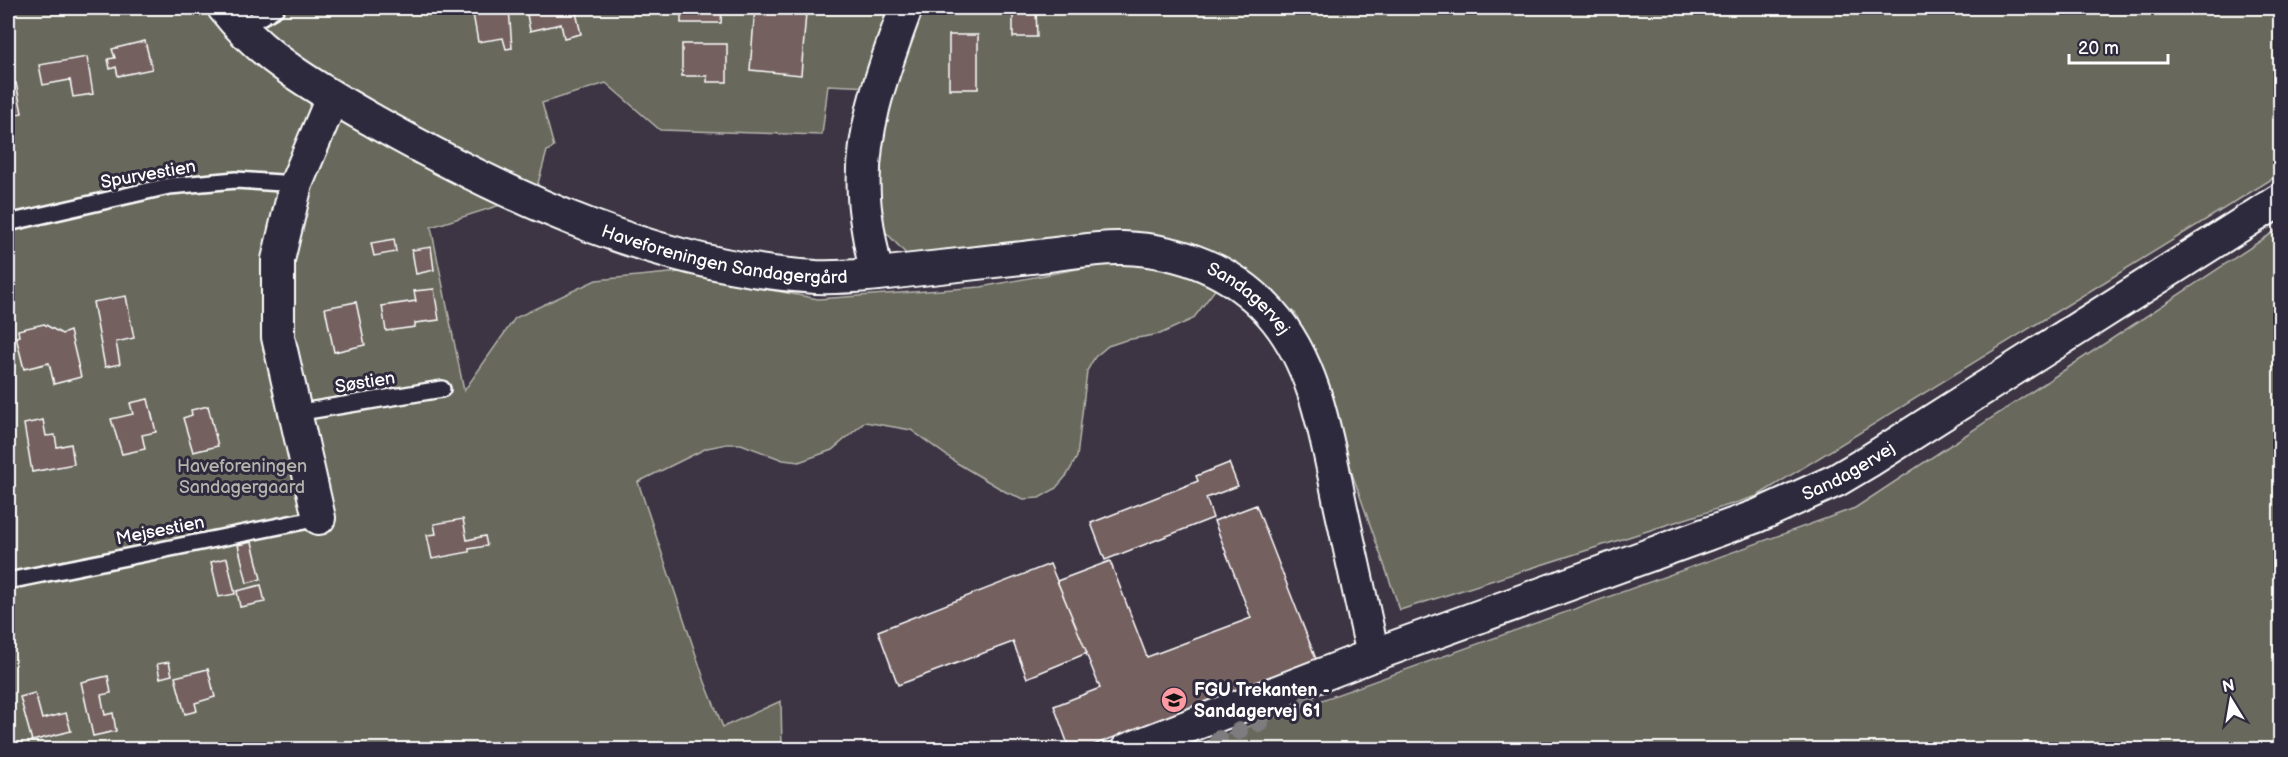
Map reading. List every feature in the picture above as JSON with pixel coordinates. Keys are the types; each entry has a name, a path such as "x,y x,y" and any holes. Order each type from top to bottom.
{"street":[{"name":"Haveforeningen Sandagergård","path":"232,18 269,55 332,98 456,166 551,210 661,250 754,270 819,277 876,274 864,198 867,129 875,97 906,8"},
{"path":"319,518 278,338 278,260 296,184 332,98"},
{"name":"Sandagervej","path":"1127,750 1373,655 1746,520 1837,480 2280,200"},
{"name":"Sandagervej","path":"876,274 1121,248 1168,253 1201,262 1234,280 1254,295 1289,337 1302,360 1313,391 1329,452 1373,655"}],"lane":[{"path":"232,18 276,8"},
{"name":"Spurvestien","path":"8,222 169,186 236,180 296,184"},
{"name":"Søstien","path":"295,413 442,389"},
{"name":"Mejsestien","path":"8,581 319,518"}],"green space":[{"name":"Haveforeningen Sandagergaard","path":"8,8 2280,8 2280,174 1757,496 1400,610 1296,314 1214,254 909,257 881,227 877,156 893,88 828,85 822,135 660,130 606,83 542,103 554,147 547,151 535,194 431,227 464,391 515,318 596,280 680,272 818,299 981,287 1104,264 1185,267 1220,283 1193,319 1160,334 1108,346 1095,357 1087,371 1077,457 1067,475 1055,489 1039,498 1024,499 1006,492 957,463 911,430 865,422 832,450 799,462 783,460 741,444 727,444 707,448 638,482 705,682 723,727 781,701 782,749 8,749"},
{"path":"2280,228 2280,749 1186,749 1855,508"}],"building":[{"path":"472,8 509,8 512,48 506,49 503,38 478,42"},
{"path":"575,8 581,34 564,38 561,24 530,31 526,9"},
{"path":"681,8 722,8 721,23 681,23"},
{"path":"755,8 806,13 801,75 750,70"},
{"path":"1013,8 1036,8 1037,37 1013,37"},
{"path":"949,35 978,35 978,89 949,89"},
{"path":"145,41 152,69 118,76 116,67 110,69 108,59 115,58 112,49"},
{"path":"682,44 727,44 727,82 707,82 707,76 682,76"},
{"path":"87,57 93,94 73,97 70,80 43,85 39,65"},
{"path":"16,83 22,113 8,116 8,85"},
{"path":"394,239 396,252 374,256 371,243"},
{"path":"431,247 434,270 416,274 412,250"},
{"path":"434,289 439,320 415,323 415,327 386,331 382,306 416,301 414,291"},
{"path":"126,296 134,338 116,342 120,364 105,367 93,302"},
{"path":"356,302 365,345 334,352 325,308"},
{"path":"44,324 62,334 70,331 81,377 54,384 49,363 24,369 16,337 19,336 18,330"},
{"path":"148,399 156,432 142,435 145,449 122,454 111,419 133,414 130,403"},
{"path":"208,406 218,446 193,452 183,418 192,415 191,410"},
{"path":"43,420 46,436 55,435 57,447 71,444 74,464 32,472 24,424"},
{"path":"1229,463 1238,486 1206,498 1213,518 1105,560 1091,523 1198,481 1196,476"},
{"path":"8,465 13,493 8,494"},
{"path":"1256,505 1316,659 1081,750 1070,750 1054,706 1100,688 1057,581 1110,561 1147,657 1251,618 1214,521"},
{"path":"463,519 467,540 485,536 487,546 432,559 427,535 436,534 434,524"},
{"path":"252,542 261,579 247,583 238,545"},
{"path":"227,558 235,594 219,597 211,562"},
{"path":"1050,564 1087,653 1027,678 1013,642 898,685 878,631"},
{"path":"261,585 265,602 240,607 237,591"},
{"path":"169,662 172,675 160,678 157,664"},
{"path":"208,669 215,697 195,703 197,711 185,714 175,677"},
{"path":"108,676 111,693 101,695 105,715 113,713 116,731 93,736 81,682"},
{"path":"35,693 42,719 66,713 71,731 32,741 20,697"}],"place":[{"name":"FGU Trekanten - Sandagervej 61","path":"1174,700"}]}
